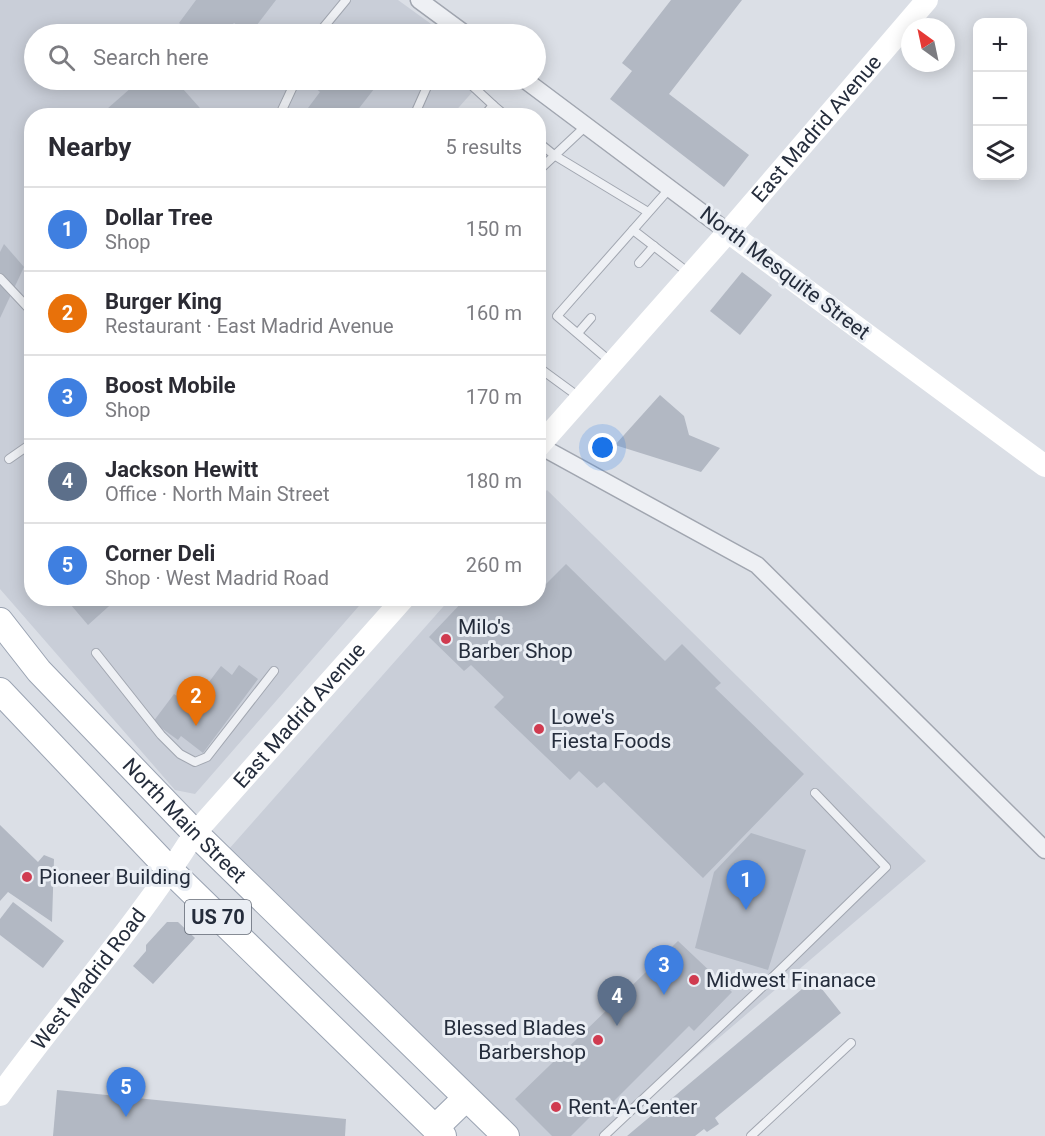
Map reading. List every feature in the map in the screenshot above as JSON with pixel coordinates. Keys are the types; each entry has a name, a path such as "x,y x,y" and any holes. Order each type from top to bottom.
{"main road":[{"name":"North Main Street","path":"0,621 39,671 195,833 506,1136"},
{"name":"North Main Street","path":"0,691 171,871 439,1132"},
{"path":"439,1132 466,1098"}],"street":[{"path":"420,0 452,24"},
{"name":"East Madrid Avenue","path":"546,438 691,275 927,0"},
{"name":"North Mesquite Street","path":"539,90 1045,466"},
{"path":"546,450 757,565 1045,850"},
{"name":"East Madrid Avenue","path":"195,833 397,606"},
{"name":"West Madrid Road","path":"0,1095 171,871 195,833"}],"lane":[{"path":"326,24 346,0"},
{"path":"283,108 291,90"},
{"path":"418,108 426,90"},
{"path":"477,90 497,108"},
{"path":"546,163 587,125"},
{"path":"546,148 648,212"},
{"path":"613,363 558,316 670,188"},
{"path":"633,230 691,275"},
{"path":"639,263 654,246"},
{"path":"0,278 24,304"},
{"path":"578,333 591,318"},
{"path":"546,373 581,399"},
{"path":"9,459 24,449"},
{"path":"96,653 162,735 180,754 195,762 207,757 274,671"},
{"path":"604,1136 886,867 815,794"},
{"path":"751,1136 850,1043"}],"shaded area":[{"path":"0,0 398,0 431,24 24,24 24,90 474,90 458,108 24,108 24,606 359,606 195,794 175,790 0,589"},
{"path":"546,491 926,861 604,1136 520,1136 229,849 444,606 546,606"}],"building":[{"path":"196,0 276,0 258,24 179,23"},
{"path":"671,0 742,0 669,94 749,155 724,187 610,99 632,71 622,63"},
{"path":"129,90 184,90 200,108 108,108"},
{"path":"318,90 373,90 359,108 308,108 320,92"},
{"path":"4,244 24,267 0,318 0,252"},
{"path":"742,272 772,295 740,335 710,311"},
{"path":"660,395 684,416 689,435 720,448 701,472 615,445"},
{"path":"566,564 665,661 682,644 721,683 715,688 804,774 703,878 604,782 597,788 579,771 570,780 494,707 504,697 471,665 464,671 429,637 458,606 546,606 546,584"},
{"path":"72,606 109,606 88,625"},
{"path":"239,665 258,679 203,753 181,736 178,740 153,722 174,694 191,706 221,666 232,675"},
{"name":"Pioneer Building","path":"0,825 38,862 44,855 54,859 52,922 8,892 0,901"},
{"path":"751,833 806,850 768,970 695,948 714,872"},
{"path":"13,902 64,941 43,968 0,935 0,919"},
{"path":"167,922 178,922 195,938 153,984 133,966 146,951 146,945"},
{"path":"678,941 732,992 694,1031 689,1026 603,1112 599,1108 571,1136 552,1136 515,1099"},
{"path":"814,979 841,1013 715,1118 719,1124 707,1132 704,1129 695,1136 627,1136"},
{"path":"57,1090 346,1119 345,1136 53,1136"}],"place":[{"name":"Milo's Barber Shop","path":"446,639"},
{"name":"Burger King","path":"196,726"},
{"name":"Lowe's Fiesta Foods","path":"539,729"},
{"name":"Pioneer Building","path":"27,877"},
{"name":"Dollar Tree","path":"746,910"},
{"name":"Midwest Finanace","path":"694,980"},
{"name":"Boost Mobile","path":"664,995"},
{"name":"Jackson Hewitt","path":"617,1026"},
{"name":"Blessed Blades Barbershop","path":"598,1040"},
{"name":"Rent-A-Center","path":"556,1107"},
{"name":"Corner Deli","path":"126,1117"}]}
